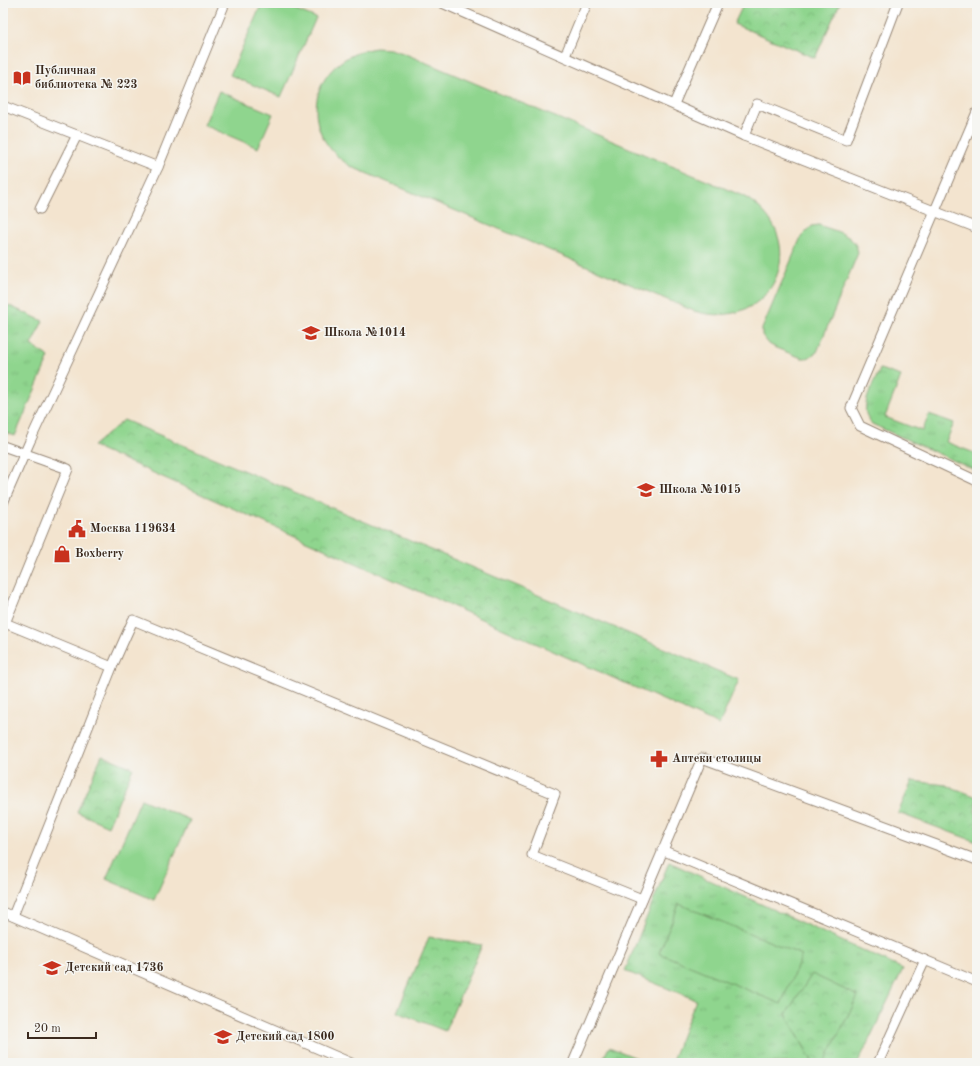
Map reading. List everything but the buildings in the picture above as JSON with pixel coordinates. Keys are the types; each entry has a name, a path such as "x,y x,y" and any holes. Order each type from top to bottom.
{"lane":[{"path":"3,503 24,454 158,167 225,3"},
{"path":"442,3 744,136 977,228"},
{"path":"565,56 587,3"},
{"path":"674,104 718,3"},
{"path":"744,136 757,104 846,140 898,3"},
{"path":"3,106 158,167"},
{"path":"977,112 851,408 860,426 977,481"},
{"path":"40,209 77,135"},
{"path":"3,446 68,469 4,625 112,667"},
{"path":"13,916 112,667 133,620 555,794 532,855 642,899"},
{"path":"573,1063 702,758 977,860"},
{"path":"662,850 977,982"},
{"path":"3,912 351,1063"},
{"path":"878,1063 925,960"}],"green space":[{"path":"262,3 280,3 316,18 281,97 230,75"},
{"path":"744,3 840,3 815,58 734,24"},
{"path":"376,48 390,49 403,53 743,196 765,214 777,235 781,257 776,278 764,296 746,309 722,315 694,311 354,168 335,154 323,137 317,118 317,99 323,82 335,66 353,55"},
{"path":"219,91 273,114 258,148 204,125"},
{"path":"819,225 849,237 853,241 858,253 817,352 808,358 802,358 769,344 762,335 762,329 801,237 812,226"},
{"path":"3,303 43,321 31,345 49,357 15,436 3,432"},
{"path":"880,369 901,376 885,417 922,431 929,414 954,423 946,442 977,454 977,471 872,424 868,418 866,404"},
{"path":"124,420 739,680 719,725 93,446"},
{"path":"102,755 133,768 108,826 77,812"},
{"path":"912,781 946,785 977,797 975,812 977,813 977,842 898,813"},
{"path":"141,799 190,820 154,900 106,879"},
{"path":"669,862 903,969 858,1063 824,1063 857,996 786,1014 813,1063 671,1063 696,1000 625,971"},
{"path":"679,904 802,955 781,1004 659,953"},
{"path":"429,937 482,945 445,1031 397,1012"},
{"path":"812,974 858,996 824,1063 813,1063 786,1014"},
{"path":"609,1047 649,1063 601,1063"}],"place":[{"name":"Публичная библиотека № 223","path":"22,78"},
{"name":"Школа №1014","path":"311,333"},
{"name":"Школа №1015","path":"646,490"},
{"name":"Москва 119634","path":"77,529"},
{"name":"Boxberry","path":"62,554"},
{"name":"Аптеки столицы","path":"659,759"},
{"name":"Детский сад 1736","path":"52,968"},
{"name":"Детский сад 1800","path":"223,1037"}]}
